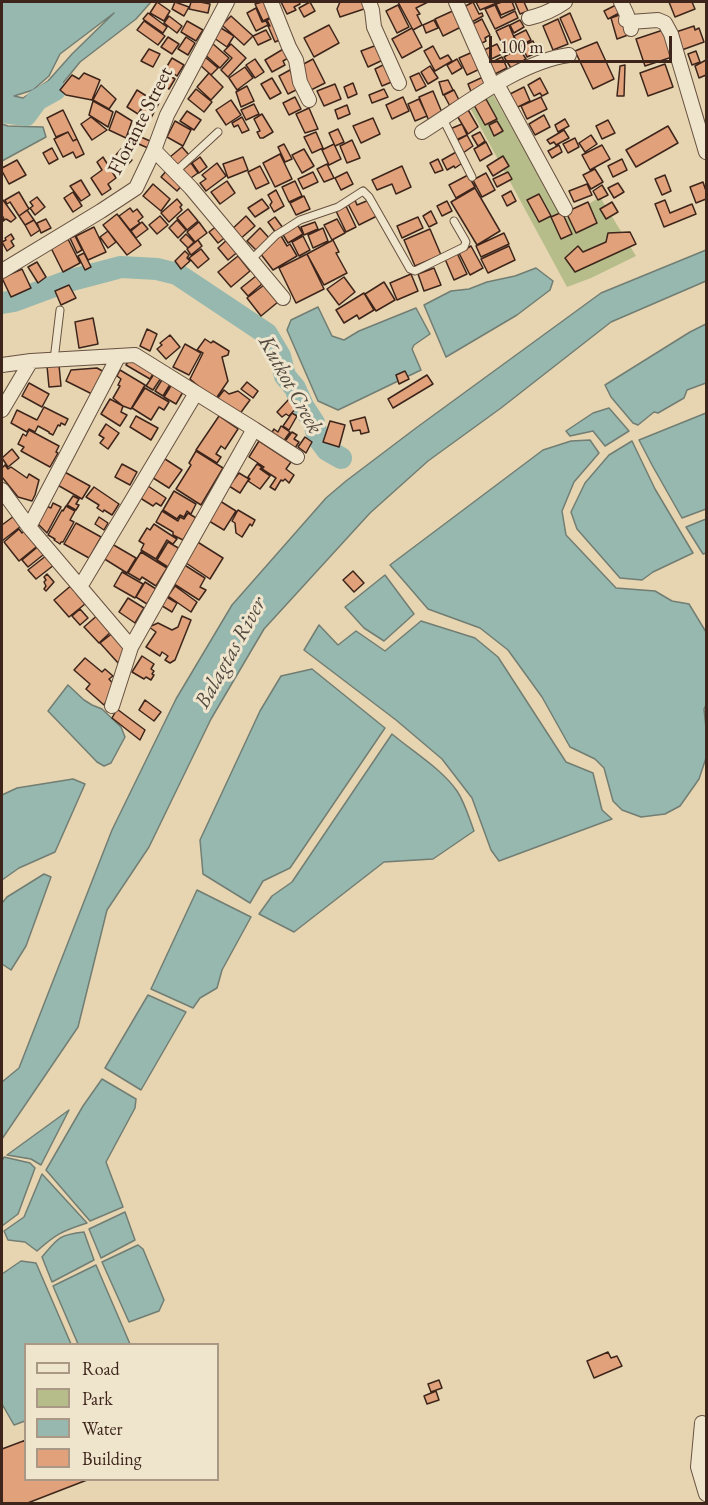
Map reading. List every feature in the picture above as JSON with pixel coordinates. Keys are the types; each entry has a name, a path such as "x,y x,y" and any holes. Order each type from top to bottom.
{"street":[{"name":"Florante Street","path":"2,271 136,188 167,115 227,2"},
{"path":"271,2 296,60 300,82 309,100"},
{"path":"369,2 374,27 399,83"},
{"path":"456,2 495,85 565,209"},
{"path":"529,18 565,2"},
{"path":"621,2 627,15 626,20 631,27 658,20 665,23 671,34 706,152"},
{"path":"422,132 526,68 569,55"},
{"path":"154,150 191,188 283,298"},
{"path":"2,365 135,355 297,457"},
{"path":"29,527 118,357"},
{"path":"2,410 31,362"},
{"path":"80,587 196,393"},
{"path":"112,706 131,647 254,429"},
{"path":"2,490 29,527 131,647"},
{"path":"702,1423 698,1467 706,1494"}],"lane":[{"path":"443,119 472,177"},
{"path":"175,172 218,132"},
{"path":"251,261 276,235 300,220 338,207 363,191 369,197 410,269 415,271 464,247 466,242 454,221"},
{"path":"54,360 60,310"}],"green space":[{"path":"491,91 564,219 600,197 636,256 567,287 468,104"}],"water":[{"path":"2,2 151,2 136,19 80,62 50,99 27,108 2,102","holes":["114,13 48,81 23,98 14,96 33,90 49,76 60,54"]},
{"path":"2,124 43,127 46,137 2,161"},
{"name":"Balagtas River","path":"706,250 706,281 611,322 501,408 428,461 370,513 264,629 211,719 149,847 107,910 78,1027 2,1139 2,1082 19,1068 112,830 176,699 232,605 326,498 416,428 601,293"},
{"path":"536,268 553,281 550,290 517,315 446,357 424,305 451,291 469,289"},
{"path":"318,307 332,336 344,340 359,331 416,308 430,334 412,349 421,370 338,410 318,401 287,330 291,320"},
{"path":"706,324 706,383 687,390 684,398 658,413 654,412 638,425 633,423 611,397 605,385"},
{"path":"609,408 629,431 605,446 593,431 570,436 566,431 593,413"},
{"path":"706,413 706,509 682,518 639,440"},
{"path":"590,440 599,453 574,482 562,511 566,535 616,588 655,591 672,601 689,604 706,632 706,705 704,709 706,758 699,779 680,806 665,814 641,817 622,810 613,801 604,768 595,759 570,747 542,697 508,650 480,628 428,609 390,565 543,450 571,441"},
{"path":"632,441 655,489 693,553 653,572 642,580 620,578 577,529 571,512 585,483 609,455"},
{"path":"706,519 706,553 703,554 686,527"},
{"path":"385,575 414,614 384,641 364,628 345,607"},
{"path":"421,621 475,638 498,657 566,762 593,773 602,810 612,819 499,861 491,850 472,798 442,759 396,720 304,650 319,625 338,645 356,631 385,651"},
{"path":"312,669 385,728 290,868 263,881 250,903 203,874 200,840 260,711 281,676"},
{"path":"68,685 84,700 102,709 121,727 125,737 111,763 104,766 97,762 48,711"},
{"path":"392,734 451,783 462,800 474,831 433,859 384,862 294,932 259,914 272,896 292,882"},
{"path":"73,779 85,784 55,852 19,868 2,880 2,795 17,788"},
{"path":"44,874 51,877 26,946 11,970 2,964 2,903 7,897"},
{"path":"197,890 251,917 222,970 217,988 200,998 193,1008 151,989"},
{"path":"148,995 186,1012 141,1090 105,1068"},
{"path":"102,1079 136,1099 135,1108 106,1162 123,1207 90,1221 46,1170 83,1106"},
{"path":"69,1110 41,1165 31,1159 7,1155"},
{"path":"4,1157 30,1163 35,1168 18,1214 2,1226 2,1161"},
{"path":"42,1174 87,1223 60,1234 37,1251 25,1242 8,1240 4,1231 24,1217"},
{"path":"125,1212 135,1240 101,1258 89,1229"},
{"path":"84,1232 94,1260 52,1282 42,1257 59,1238"},
{"path":"138,1245 143,1249 164,1300 159,1311 129,1322 102,1262"},
{"path":"21,1261 36,1263 71,1343 24,1343 24,1421 14,1425 2,1404 2,1274"},
{"path":"96,1265 130,1343 78,1343 53,1286"}],"building":[{"path":"157,2 170,11 164,21 150,13"},
{"path":"175,2 189,7 184,16 172,9"},
{"path":"191,2 210,4 208,13 189,9"},
{"path":"267,2 273,16 263,21 255,4"},
{"path":"281,2 299,2 300,4 294,7 296,10 287,14"},
{"path":"310,2 315,11 304,17 299,8"},
{"path":"340,2 367,2 370,7 340,17 337,9"},
{"path":"398,2 428,2 416,8 422,25 413,30"},
{"path":"473,2 479,14 482,13 483,16 468,24 460,9"},
{"path":"476,2 499,2 480,10"},
{"path":"512,2 515,9 501,15 496,4"},
{"path":"515,2 524,2 528,11 520,14"},
{"path":"669,2 692,2 695,9 675,17"},
{"path":"620,3 623,11 608,19 604,11"},
{"path":"398,5 409,27 397,33 386,11"},
{"path":"495,5 501,18 515,11 518,18 495,29 485,9"},
{"path":"256,8 262,22 266,21 268,25 256,31 247,13"},
{"path":"457,9 465,25 443,36 435,19"},
{"path":"148,13 167,27 163,33 143,19"},
{"path":"570,13 581,39 571,43 560,18"},
{"path":"622,14 628,35 617,39 611,18"},
{"path":"169,16 182,26 177,33 164,23"},
{"path":"231,16 253,36 244,45 222,25"},
{"path":"274,17 284,38 275,42 267,20"},
{"path":"482,19 490,35 485,38 486,41 478,45 469,26"},
{"path":"558,19 568,44 553,50 543,26"},
{"path":"434,20 438,28 426,33 423,25"},
{"path":"520,20 524,27 514,33 510,25"},
{"path":"144,21 165,36 158,45 137,30"},
{"path":"187,21 203,30 196,41 181,32"},
{"path":"329,25 339,43 314,57 304,38"},
{"path":"509,25 518,47 506,52 496,31"},
{"path":"694,26 695,30 699,28 704,42 679,51 673,33"},
{"path":"221,28 234,36 227,47 214,38"},
{"path":"412,28 422,47 402,58 392,39"},
{"path":"266,30 271,39 258,45 253,36"},
{"path":"526,30 531,40 519,46 514,36"},
{"path":"663,30 672,57 645,66 636,39"},
{"path":"168,37 179,44 172,54 161,47"},
{"path":"186,37 195,43 188,55 178,49"},
{"path":"533,41 538,52 527,57 522,46"},
{"path":"597,42 614,79 593,89 575,51"},
{"path":"212,43 229,58 220,68 203,53"},
{"path":"231,44 246,58 228,77 221,70 232,58 224,51"},
{"path":"497,44 502,54 487,61 482,51"},
{"path":"377,45 383,60 368,67 361,51"},
{"path":"433,46 440,59 448,55 452,61 435,71 424,51"},
{"path":"285,48 290,57 283,61 285,65 272,72 265,60"},
{"path":"519,48 526,59 511,68 504,57"},
{"path":"149,49 160,54 153,67 141,61"},
{"path":"475,51 482,68 467,75 459,58"},
{"path":"696,51 700,62 692,65 688,54"},
{"path":"205,57 218,68 211,75 199,64"},
{"path":"502,57 507,68 495,74 490,63"},
{"path":"172,58 184,65 177,76 166,68"},
{"path":"255,59 264,72 255,78 246,65"},
{"path":"313,59 325,83 311,90 298,67"},
{"path":"457,59 462,68 452,74 447,65"},
{"path":"706,60 706,75 699,78 695,66"},
{"path":"387,63 394,81 382,86 375,69"},
{"path":"665,64 673,87 648,96 640,73"},
{"path":"625,65 624,96 617,96 620,66"},
{"path":"430,66 438,78 428,84 421,72"},
{"path":"245,67 253,78 237,90 229,78"},
{"path":"290,70 298,89 288,94 279,76"},
{"path":"84,73 100,80 92,100 66,95 60,90 72,75 79,79"},
{"path":"165,73 175,79 169,89 159,83"},
{"path":"209,73 223,87 211,100 197,87"},
{"path":"419,73 426,86 416,91 410,77"},
{"path":"483,77 487,87 472,94 468,84"},
{"path":"272,78 281,93 270,99 261,84"},
{"path":"540,78 548,93 534,96 528,85"},
{"path":"448,80 453,90 443,95 439,82"},
{"path":"353,83 357,94 348,98 344,87"},
{"path":"335,84 341,99 324,106 317,91"},
{"path":"101,85 116,99 109,109 93,100"},
{"path":"247,86 254,101 241,107 236,92"},
{"path":"524,87 530,101 516,108 510,94"},
{"path":"196,89 212,102 204,112 188,99"},
{"path":"384,89 388,97 372,103 369,95"},
{"path":"137,90 148,97 138,114 127,107"},
{"path":"454,90 462,106 452,110 444,95"},
{"path":"433,91 443,115 429,121 419,97"},
{"path":"148,97 159,103 151,118 140,112"},
{"path":"295,97 301,109 289,115 283,103"},
{"path":"403,97 409,111 392,119 386,105"},
{"path":"541,97 547,109 527,119 521,106"},
{"path":"419,99 427,116 415,121 408,104"},
{"path":"486,99 497,119 485,125 474,105"},
{"path":"231,100 241,115 226,125 216,110"},
{"path":"93,101 113,112 108,127 89,115"},
{"path":"254,104 259,114 246,120 241,110"},
{"path":"347,105 350,114 338,119 335,110"},
{"path":"309,108 318,129 305,133 296,114"},
{"path":"467,108 478,127 468,134 456,114"},
{"path":"63,110 77,139 73,141 68,132 56,137 47,118"},
{"path":"116,111 132,121 126,138 109,130"},
{"path":"187,111 201,120 194,130 180,121"},
{"path":"262,114 273,132 260,138 257,132 260,131 254,119"},
{"path":"544,115 550,127 535,135 529,124"},
{"path":"91,117 107,130 92,140 81,124"},
{"path":"242,117 249,130 242,133 238,125 234,127 232,123"},
{"path":"373,118 380,134 361,143 353,126"},
{"path":"565,119 569,126 558,132 555,125"},
{"path":"608,120 615,133 602,139 596,126"},
{"path":"175,121 191,130 183,146 167,137"},
{"path":"497,121 503,131 494,136 489,125"},
{"path":"462,124 467,135 456,140 450,129"},
{"path":"668,126 678,143 636,167 626,150"},
{"path":"338,129 344,142 335,146 329,133"},
{"path":"564,130 569,138 556,145 554,142 550,144 547,140"},
{"path":"68,132 73,141 77,139 84,154 76,158 73,152 63,157 54,139"},
{"path":"130,132 150,141 148,148 127,139"},
{"path":"316,132 323,148 312,153 304,137"},
{"path":"480,132 485,141 478,146 472,136"},
{"path":"467,135 473,146 463,153 456,141"},
{"path":"591,135 597,144 585,152 579,143"},
{"path":"575,138 579,147 568,153 563,144"},
{"path":"352,140 360,158 347,163 340,146"},
{"path":"486,142 492,154 480,161 474,149"},
{"path":"284,144 292,159 285,162 278,147"},
{"path":"334,144 341,159 329,165 322,150"},
{"path":"559,145 562,152 552,158 548,151"},
{"path":"602,145 610,159 590,170 582,155"},
{"path":"182,147 190,156 178,166 170,157"},
{"path":"52,148 58,159 49,164 43,153"},
{"path":"121,149 132,160 121,172 110,162"},
{"path":"304,149 314,166 302,173 292,155"},
{"path":"458,151 464,162 447,170 442,160"},
{"path":"280,154 292,179 275,187 263,163"},
{"path":"503,156 509,166 493,176 487,166"},
{"path":"103,157 116,178 108,184 111,189 102,195 91,178 102,170 97,162"},
{"path":"200,157 207,167 199,173 192,163"},
{"path":"243,157 248,170 228,178 223,164"},
{"path":"438,159 443,170 435,173 430,163"},
{"path":"622,159 627,170 613,177 608,166"},
{"path":"17,160 26,175 9,184 2,168"},
{"path":"191,163 198,173 188,180 181,171"},
{"path":"217,163 226,176 206,191 200,183 206,179 202,175"},
{"path":"327,164 334,178 324,182 317,169"},
{"path":"260,166 269,183 256,189 248,172"},
{"path":"402,166 411,187 396,194 392,184 377,190 372,180"},
{"path":"168,169 184,183 177,191 161,177"},
{"path":"595,169 603,182 591,189 583,175"},
{"path":"313,172 318,182 303,189 298,179"},
{"path":"347,172 353,184 341,190 335,178"},
{"path":"508,172 512,179 497,187 493,179"},
{"path":"486,173 495,190 482,197 473,180"},
{"path":"468,175 475,187 456,198 449,185"},
{"path":"665,175 671,191 662,195 655,179"},
{"path":"81,180 90,195 81,201 70,186"},
{"path":"227,181 235,193 220,204 211,192"},
{"path":"295,181 302,196 289,202 282,187"},
{"path":"703,182 706,199 696,203 690,187"},
{"path":"618,183 624,192 614,198 608,188"},
{"path":"153,184 170,199 161,211 143,196"},
{"path":"587,184 592,195 574,202 569,191"},
{"path":"602,185 608,195 598,200 593,191"},
{"path":"475,188 500,231 477,245 451,202"},
{"path":"276,190 284,206 274,212 268,195"},
{"path":"511,191 516,201 507,206 502,196"},
{"path":"19,192 29,209 19,216 10,202 7,204 5,200"},
{"path":"73,192 82,206 73,212 64,198"},
{"path":"539,194 551,216 539,222 527,200"},
{"path":"304,196 310,209 296,215 290,203"},
{"path":"37,197 45,207 35,215 30,208 33,206 30,202"},
{"path":"177,199 182,205 180,207 182,210 169,222 161,213"},
{"path":"262,199 269,208 255,217 248,208"},
{"path":"2,200 16,218 11,222 6,219 2,222 4,219"},
{"path":"355,200 357,205 369,200 377,216 359,225 348,204"},
{"path":"665,200 670,213 692,204 696,214 664,227 655,204"},
{"path":"447,201 452,211 442,216 437,206"},
{"path":"588,202 597,223 576,233 566,212"},
{"path":"612,202 618,212 606,219 600,209"},
{"path":"346,206 356,227 346,232 336,211"},
{"path":"130,208 133,212 137,209 143,217 138,221 140,223 130,230 119,216"},
{"path":"188,209 198,221 187,230 177,218"},
{"path":"27,210 34,220 25,225 19,216"},
{"path":"431,211 437,223 429,227 423,216"},
{"path":"562,212 572,234 561,239 551,217"},
{"path":"117,214 141,245 127,255 103,225"},
{"path":"160,216 168,225 157,234 149,225"},
{"path":"246,216 255,226 239,240 230,231"},
{"path":"275,217 283,228 276,233 268,222"},
{"path":"418,217 423,228 402,238 397,226"},
{"path":"46,219 51,228 41,233 37,223"},
{"path":"337,219 345,233 332,240 324,225"},
{"path":"34,220 40,230 31,236 25,225"},
{"path":"177,220 186,230 178,238 169,228"},
{"path":"142,222 148,229 136,238 131,231"},
{"path":"199,222 207,233 195,242 187,232"},
{"path":"315,222 318,229 304,235 301,227"},
{"path":"297,224 303,234 288,243 282,233"},
{"path":"218,225 227,236 218,243 209,232"},
{"path":"94,227 106,252 88,260 76,236"},
{"path":"260,228 270,239 257,251 247,241"},
{"path":"323,228 328,241 313,248 308,235"},
{"path":"430,229 441,255 415,266 404,240"},
{"path":"108,231 116,242 108,248 100,237"},
{"path":"630,232 636,244 575,272 565,258 578,246 583,252 606,242 608,233"},
{"path":"504,233 509,244 481,257 476,246"},
{"path":"11,234 14,246 7,251 2,242"},
{"path":"186,234 194,242 188,248 180,240"},
{"path":"280,234 297,256 273,270 260,253"},
{"path":"75,236 82,250 77,253 70,238"},
{"path":"303,236 310,250 299,256 292,242"},
{"path":"229,238 240,250 228,260 218,248"},
{"path":"68,239 80,263 63,272 51,248"},
{"path":"198,240 202,246 191,255 187,249"},
{"path":"333,240 339,252 336,253 347,273 324,285 307,254"},
{"path":"471,246 483,268 470,275 459,253"},
{"path":"509,246 515,260 488,273 481,259"},
{"path":"201,249 209,259 198,268 189,258"},
{"path":"185,251 190,261 181,269 175,261"},
{"path":"84,253 91,267 85,270 78,256"},
{"path":"457,253 467,274 454,280 445,259"},
{"path":"307,254 324,289 296,303 279,268"},
{"path":"238,256 250,271 231,287 218,272"},
{"path":"37,262 46,277 38,283 28,267"},
{"path":"434,268 441,285 424,291 418,274"},
{"path":"22,269 31,288 11,297 2,278"},
{"path":"411,274 418,291 397,300 390,283"},
{"path":"256,276 262,284 248,296 241,288"},
{"path":"344,277 355,292 339,305 327,289"},
{"path":"384,282 395,300 376,311 365,294"},
{"path":"69,285 76,298 61,305 55,291"},
{"path":"264,285 278,302 261,316 247,298"},
{"path":"364,293 374,310 359,319 357,315 344,323 336,310"},
{"path":"93,318 98,344 79,348 75,322"},
{"path":"147,329 157,334 150,351 140,346"},
{"path":"170,335 180,347 166,359 157,349 162,345 160,343"},
{"path":"205,339 229,351 228,355 222,357 228,381 215,400 190,379 203,353 197,350"},
{"path":"185,344 201,353 189,375 173,367"},
{"path":"132,355 155,370 150,379 126,365"},
{"path":"59,365 61,386 49,387 47,366"},
{"path":"97,368 106,373 96,396 66,381 71,370"},
{"path":"120,370 145,385 131,409 113,398 120,386 118,385 121,379 117,376"},
{"path":"156,371 163,375 153,390 146,386"},
{"path":"405,371 409,379 399,384 396,375"},
{"path":"165,375 172,381 163,396 155,391"},
{"path":"427,375 433,384 393,408 388,399"},
{"path":"174,381 183,392 176,404 164,397"},
{"path":"247,382 258,391 253,398 241,389"},
{"path":"29,383 49,394 42,407 22,396"},
{"path":"145,388 169,402 164,410 159,407 151,420 132,408"},
{"path":"224,390 229,394 238,391 250,400 239,415 217,399"},
{"path":"290,398 298,406 289,416 286,414 282,417 277,412"},
{"path":"110,399 123,406 121,412 127,415 120,426 101,414"},
{"path":"44,407 68,419 65,425 61,423 60,426 58,425 53,435 38,426 35,432 29,429 27,432 11,423 17,410 37,420"},
{"path":"292,413 297,416 289,430 283,426"},
{"path":"136,416 158,428 151,440 130,427"},
{"path":"219,416 238,429 225,449 221,446 216,454 221,457 217,463 196,450"},
{"path":"365,417 369,432 361,434 360,430 353,431 350,421"},
{"path":"330,421 345,425 339,447 323,442"},
{"path":"106,424 119,433 108,449 100,443 104,438 99,435"},
{"path":"281,426 290,432 283,442 271,434 274,429 278,432"},
{"path":"29,430 59,446 56,452 58,453 50,467 21,451 24,447 18,444 23,434 26,436"},
{"path":"292,432 297,435 294,439 299,442 293,451 283,444"},
{"path":"305,437 312,442 306,453 298,447"},
{"path":"259,441 291,462 286,469 294,475 289,483 285,479 281,480 275,490 270,487 276,478 249,457"},
{"path":"12,449 19,458 8,467 2,458"},
{"path":"196,451 223,468 201,505 176,489 191,465 189,463"},
{"path":"162,457 182,470 169,488 150,476"},
{"path":"122,464 137,472 130,485 115,477"},
{"path":"257,464 270,476 260,489 248,481 250,479 248,477"},
{"path":"5,465 8,469 11,467 27,478 29,474 39,480 32,501 18,497 2,477 2,468"},
{"path":"61,470 90,486 82,499 54,483"},
{"path":"239,473 249,479 240,493 229,486"},
{"path":"145,484 166,498 161,506 156,503 153,506 137,496"},
{"path":"94,487 119,504 112,515 97,508 99,505 86,497"},
{"path":"174,491 196,504 191,514 187,511 184,517 180,515 177,519 163,510"},
{"path":"73,496 79,499 76,510 67,505"},
{"path":"220,501 236,511 224,530 209,521"},
{"path":"53,503 61,507 47,533 35,521 44,505 51,508"},
{"path":"66,506 75,511 70,520 74,522 60,544 48,535"},
{"path":"238,510 255,520 242,537 236,533 235,523 232,521"},
{"path":"162,511 178,521 180,517 184,519 188,513 196,518 183,540 156,522"},
{"path":"18,513 25,523 2,541 2,525"},
{"path":"99,517 108,523 104,530 95,524"},
{"path":"76,523 101,537 89,558 64,544"},
{"path":"154,524 177,539 173,544 167,540 156,559 141,550 144,544 139,541 147,528 150,530"},
{"path":"28,528 41,543 19,561 4,542 19,529 22,533"},
{"path":"196,541 223,558 210,579 183,561"},
{"path":"168,542 180,549 168,567 157,560"},
{"path":"41,544 48,551 28,567 22,560"},
{"path":"112,544 136,558 127,573 103,558"},
{"path":"141,552 167,568 156,586 142,577 140,580 128,573"},
{"path":"47,555 54,565 36,579 28,570"},
{"path":"183,564 205,578 200,587 206,590 199,600 171,582"},
{"path":"353,571 364,583 354,592 343,580"},
{"path":"122,572 143,584 135,598 114,586"},
{"path":"47,574 54,582 46,591 44,577"},
{"path":"145,582 156,589 147,604 136,597"},
{"path":"73,584 79,590 76,593 85,604 69,617 54,600"},
{"path":"175,586 197,602 191,612 168,596"},
{"path":"165,596 177,603 172,612 159,604"},
{"path":"128,598 144,608 135,623 119,612"},
{"path":"80,609 88,618 80,625 72,616"},
{"path":"100,613 113,630 99,643 84,627"},
{"path":"182,616 191,620 175,660 170,663 165,660 168,656 162,652 160,656 146,647 156,632 149,627 158,623 172,630 178,627"},
{"path":"114,632 128,647 119,664 100,643"},
{"path":"142,656 154,664 151,669 154,675 151,680 132,672"},
{"path":"85,658 102,672 105,669 113,676 109,679 116,687 104,705 86,689 90,684 74,670"},
{"path":"145,700 161,712 154,721 139,710"},
{"path":"117,709 145,730 140,740 112,718"},
{"path":"608,1352 611,1358 617,1356 622,1366 594,1378 587,1361"},
{"path":"439,1380 442,1388 431,1392 428,1384"},
{"path":"436,1391 439,1400 427,1404 424,1396"},
{"path":"24,1441 24,1481 84,1481 25,1504 2,1504 2,1449"}],"waterway":[{"path":"2,112 26,115 37,100 55,90"},
{"name":"Kutkot Creek","path":"2,303 14,301 68,281 121,267 157,269 177,274 267,334 280,356 285,376 295,388 314,423 318,438 327,450 341,458"}]}
